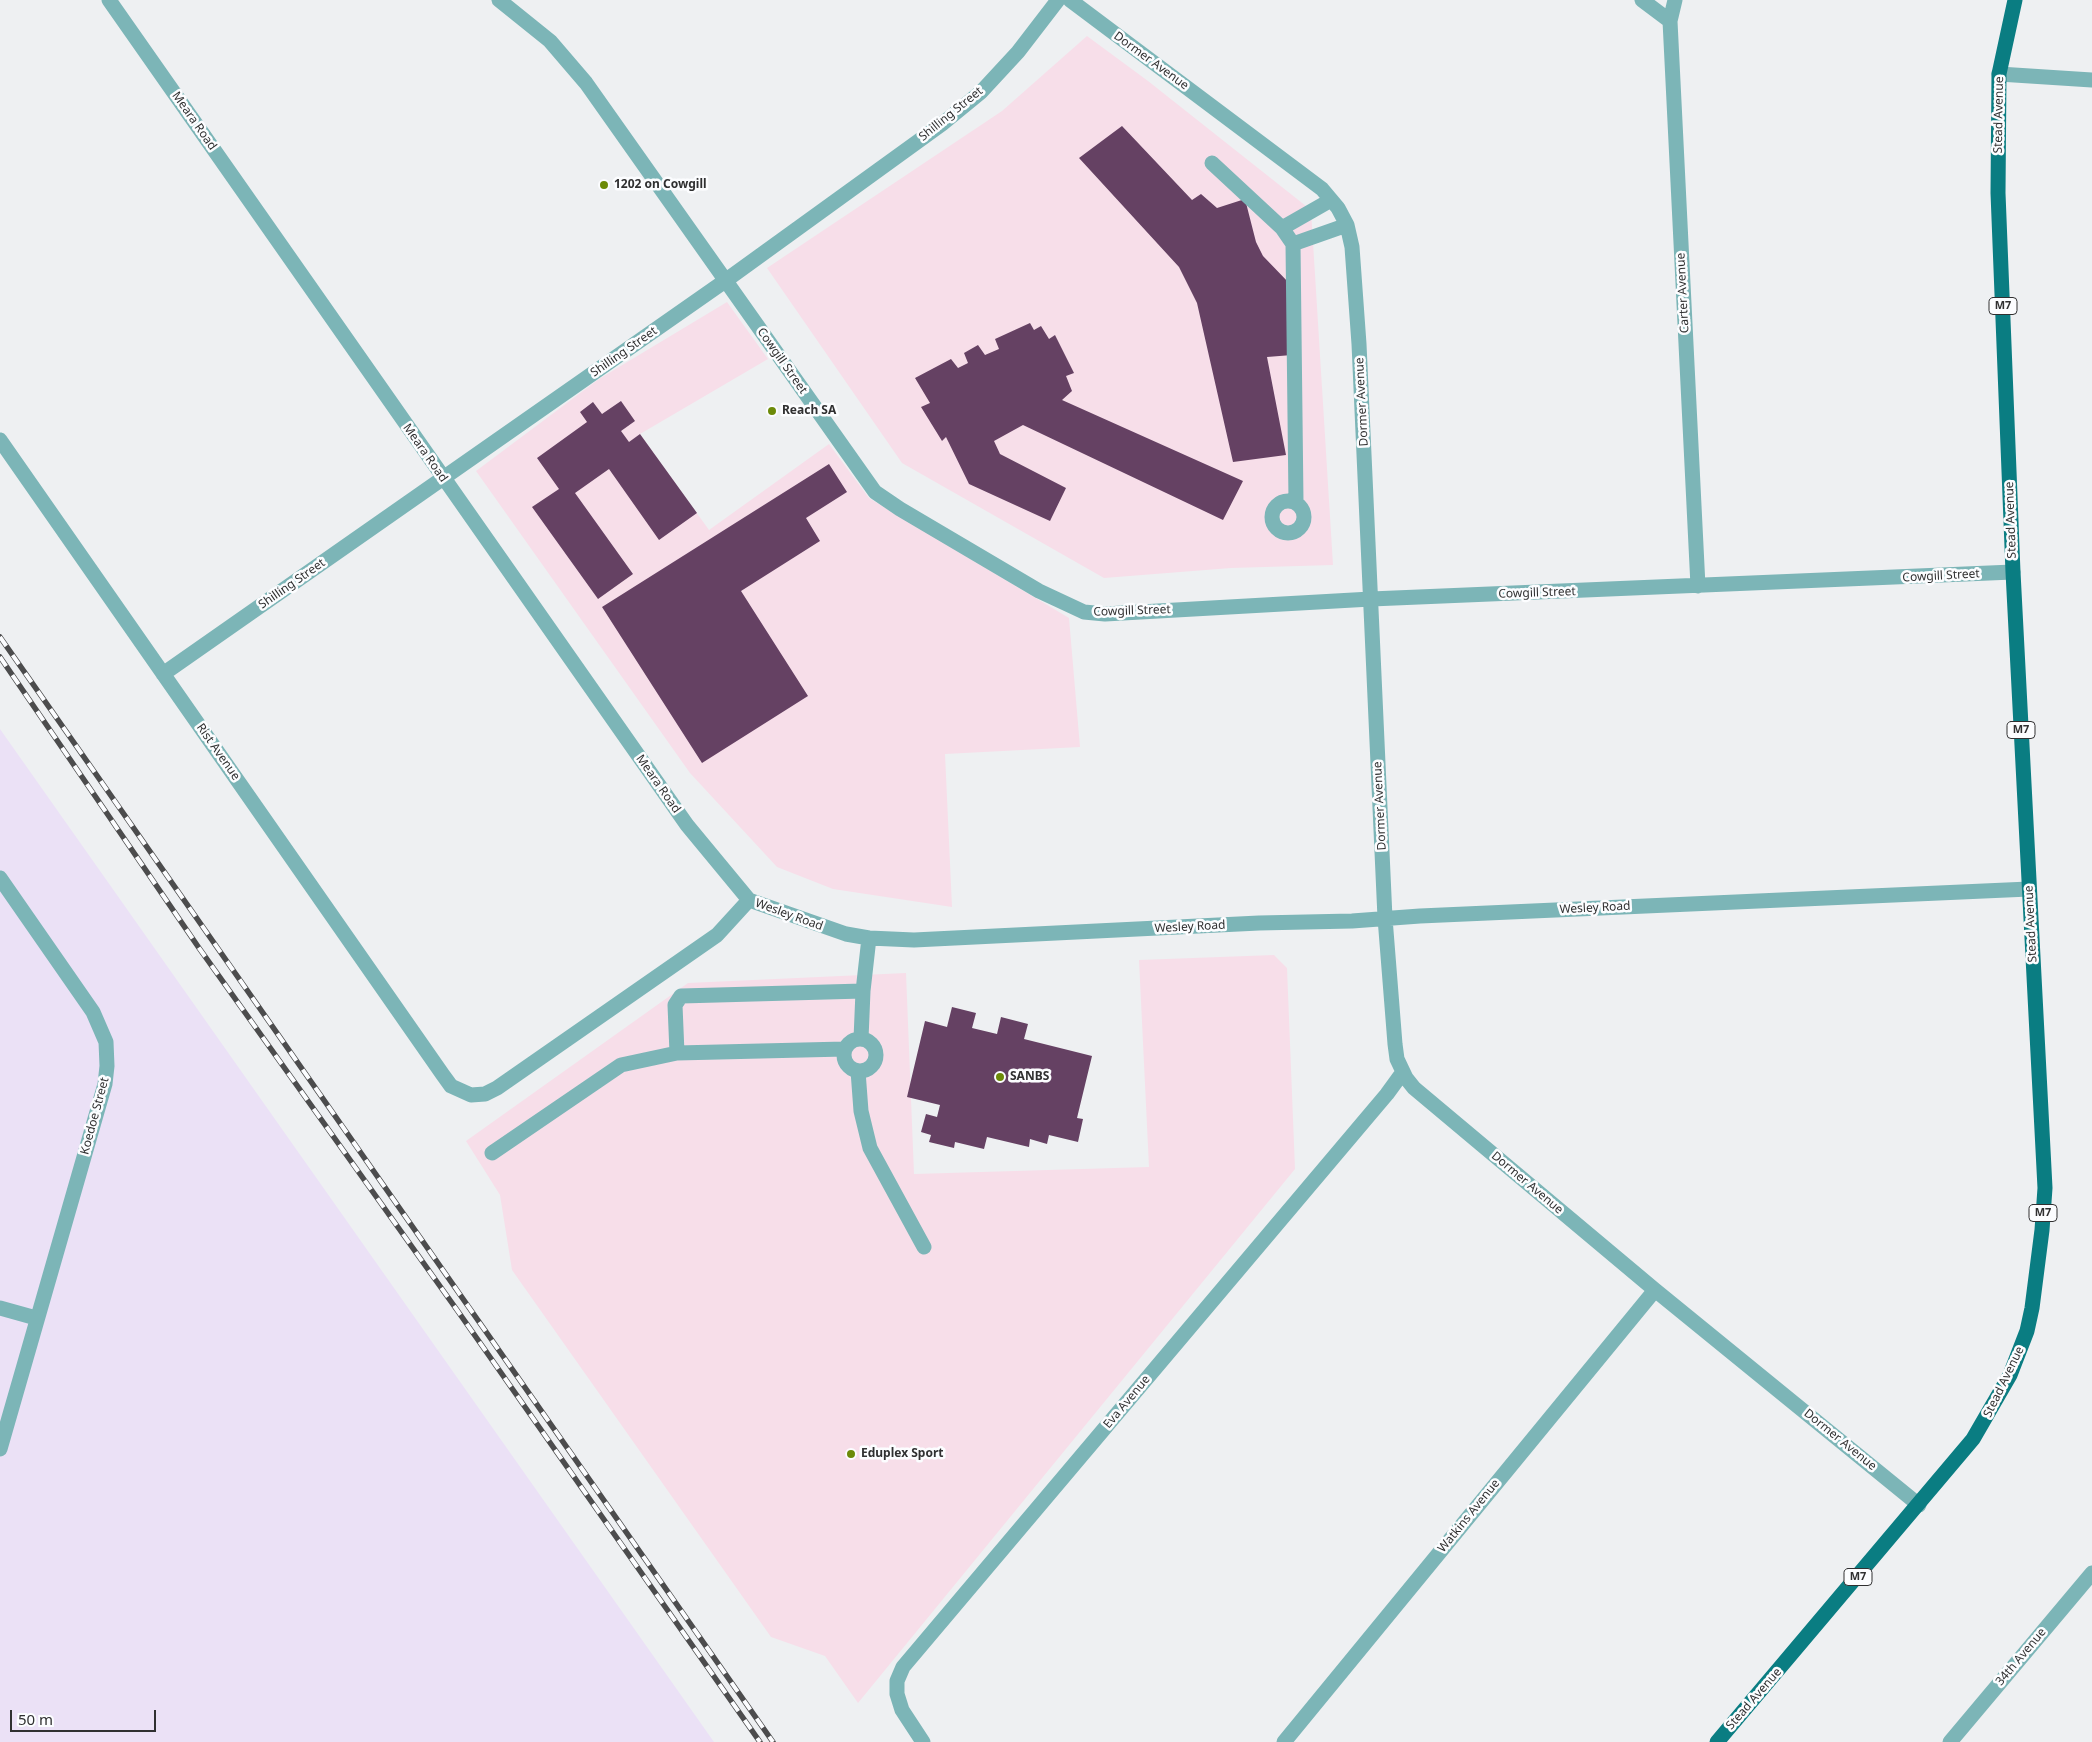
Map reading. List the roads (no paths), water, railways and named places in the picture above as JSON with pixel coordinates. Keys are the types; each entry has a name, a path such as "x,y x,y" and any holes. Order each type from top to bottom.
{"main road":[{"name":"Stead Avenue","path":"1717,1742 1919,1504 1984,1423 2017,1359 2032,1308 2042,1230 2044,1188 2013,572 1998,193 1999,74 2016,0"}],"street":[{"name":"Meara Road","path":"109,0 687,825 749,900"},
{"name":"Cowgill Street","path":"499,0 541,33 571,64 875,492 908,514 1065,604 1084,612 1105,614 1371,599 2013,572"},
{"name":"Shilling Street","path":"163,674 725,281 957,112 981,92 1012,58 1058,0"},
{"name":"Dormer Avenue","path":"1070,0 1322,189 1347,225 1352,247 1360,344 1385,918 1393,1032 1397,1060 1403,1072 1414,1088 1655,1290 1919,1504"},
{"path":"1642,0 1670,21"},
{"name":"Carter Avenue","path":"1675,0 1670,21 1698,586"},
{"path":"1999,74 2092,80"},
{"path":"1212,163 1282,228 1293,244 1296,502"},
{"path":"1282,228 1331,200"},
{"path":"1293,244 1347,225"},
{"name":"Rist Avenue","path":"0,440 435,1064"},
{"name":"Koedoe Street","path":"0,878 93,1012 106,1042 107,1066 105,1084 36,1318 0,1449"},
{"name":"Wesley Road","path":"435,1064 451,1086 472,1095 485,1094 717,935 749,900 825,928 870,938 924,939 1259,923 1352,921 2029,888"},
{"path":"861,1039 863,991 870,938"},
{"path":"677,1053 675,1005 681,996 863,991"},
{"path":"861,1039 874,1047 876,1057 872,1066 858,1071 846,1063 845,1049 852,1041 861,1039"},
{"path":"492,1153 621,1065 677,1053 845,1049"},
{"path":"858,1071 861,1111 870,1148 924,1247"},
{"name":"Eva Avenue","path":"923,1742 902,1710 897,1694 897,1681 903,1667 1387,1094 1403,1072"},
{"name":"Watkins Avenue","path":"1284,1742 1655,1290"},
{"path":"0,1308 36,1318"},
{"name":"34th Avenue","path":"1950,1742 2092,1573"}],"railway":[{"path":"0,637 773,1742"},
{"path":"0,657 199,948 457,1310 760,1742"}],"place":[{"name":"1202 on Cowgill","path":"604,185"},
{"name":"Reach SA","path":"772,411"},
{"name":"SANBS","path":"1000,1077"},
{"name":"Eduplex Sport","path":"851,1454"}]}
